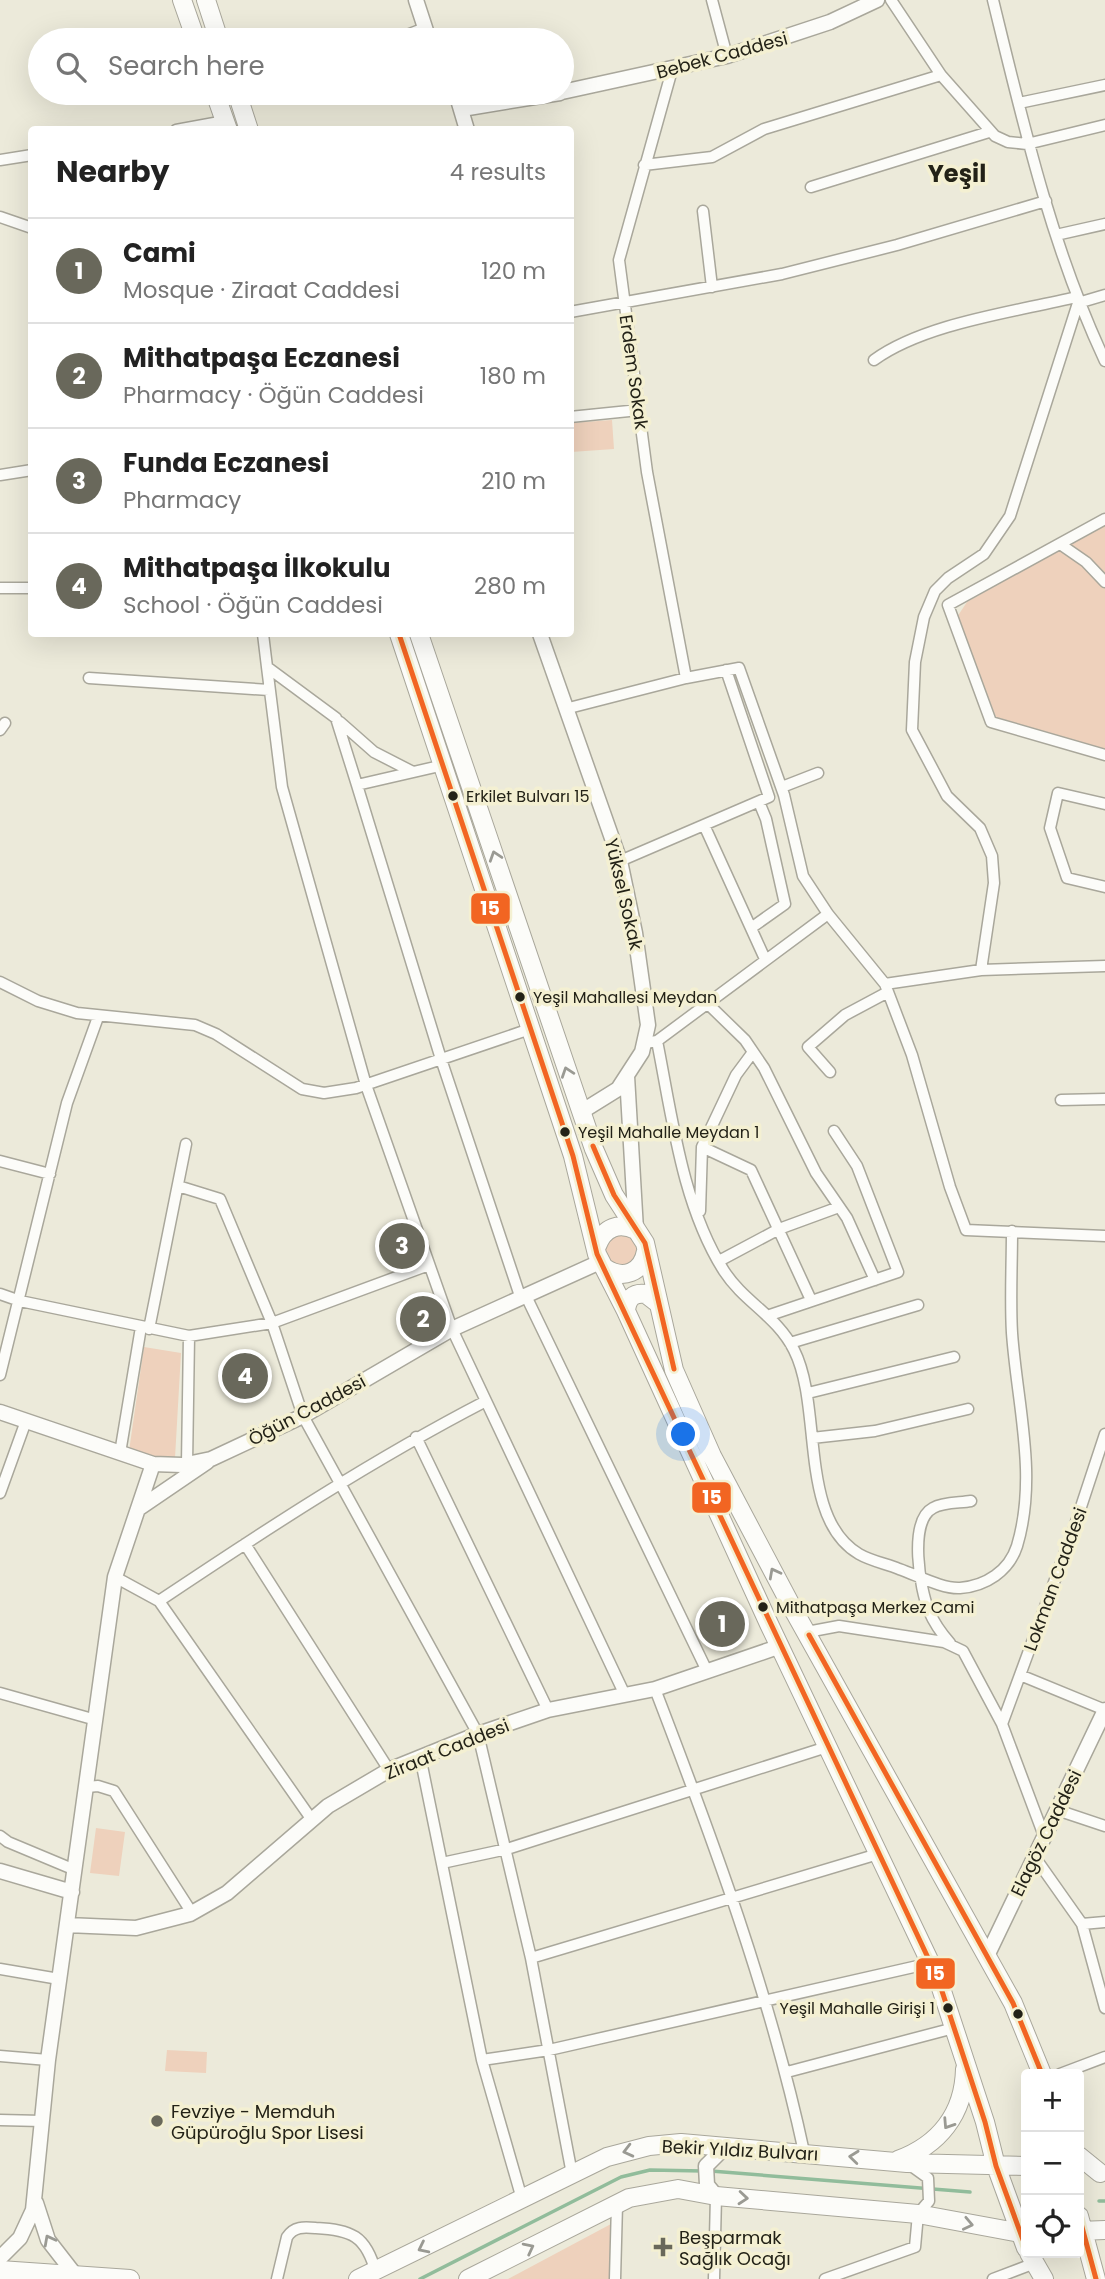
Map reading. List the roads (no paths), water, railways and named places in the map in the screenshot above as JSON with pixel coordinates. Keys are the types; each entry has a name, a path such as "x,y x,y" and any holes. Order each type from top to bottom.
{"main road":[{"path":"182,0 192,28"},
{"path":"206,0 215,28"},
{"path":"219,105 226,125"},
{"path":"241,105 248,126"},
{"path":"400,637 573,1156 600,1259 931,1963 965,2062 996,2166 1021,2229"},
{"path":"420,637 594,1149 614,1195 646,1243 645,1259 635,1271 619,1275 600,1259"},
{"path":"600,1259 605,1231 620,1226 636,1230"},
{"path":"646,1251 674,1370 712,1456 1013,2003 1040,2069"},
{"path":"626,1311 627,1303 636,1294 646,1294 659,1304"},
{"path":"901,2162 926,2147 948,2125 961,2098 965,2062"},
{"name":"Bekir Yıldız Bulvarı","path":"358,2279 376,2273 607,2157 649,2146 681,2143 901,2162 1021,2166"},
{"path":"1084,2161 1102,2174"},
{"path":"1084,2170 1102,2174"},
{"path":"468,2279 617,2204 637,2196 670,2189 923,2207 1021,2248"},
{"path":"1084,2227 1105,2230"},
{"path":"1084,2239 1096,2279"},
{"path":"0,2270 130,2279"}],"street":[{"path":"416,0 425,28"},
{"path":"712,0 727,56"},
{"name":"Bebek Caddesi","path":"574,90 727,56 857,5 877,0"},
{"path":"891,0 941,75 989,132 1008,142 1027,144 1105,125"},
{"path":"993,0 1027,144 1077,300 1105,361"},
{"name":"Erdem Sokak","path":"672,70 619,260 639,410 686,678"},
{"path":"644,165 712,157 764,128 941,75"},
{"path":"1019,103 1105,85"},
{"path":"460,105 466,126"},
{"name":"Bebek Caddesi","path":"462,109 487,105"},
{"path":"811,187 989,132"},
{"path":"0,160 28,156"},
{"path":"574,311 782,274 897,246 1046,201"},
{"path":"704,211 712,287"},
{"path":"0,217 28,228"},
{"path":"1056,236 1105,224"},
{"path":"874,360 899,344 925,334 1105,295"},
{"path":"981,970 994,883 992,856 980,828 947,796 912,730 915,662 924,617 935,591 948,578 984,554 1010,516 1077,300"},
{"path":"574,416 639,410"},
{"path":"0,475 28,471"},
{"path":"1105,519 948,605 990,722 1105,755"},
{"path":"1060,544 1086,562 1105,582"},
{"path":"0,588 28,588"},
{"path":"263,637 282,787 366,1085 452,1329 624,1693"},
{"name":"Yüksel Sokak","path":"541,637 620,861 635,933 651,1042 618,1089 581,1112"},
{"path":"267,667 336,718 374,752 414,772"},
{"path":"565,709 686,678 739,668 782,787 803,876 828,914 887,988 912,1055 950,1187 966,1230 1105,1236"},
{"path":"620,861 769,797 726,670"},
{"path":"89,678 269,690"},
{"path":"336,718 442,1059 522,1295 707,1671"},
{"path":"357,785 444,765"},
{"path":"782,787 818,773"},
{"path":"1105,804 1058,793 1050,828 1067,878 1105,887"},
{"path":"751,928 785,904 766,819 758,802"},
{"path":"704,825 765,959"},
{"path":"828,914 651,1042 683,1172 719,1261 737,1287 770,1315 790,1343 808,1393 822,1499 843,1538 859,1554 953,1588 982,1583 1006,1566 1016,1546 1025,1490 1026,1448 1012,1333 1012,1231"},
{"path":"830,1072 808,1047 845,1015 887,988 981,970 1105,966"},
{"path":"0,982 57,1008 98,1017 195,1025 216,1034 302,1089 313,1092 335,1093 366,1085 530,1029"},
{"path":"706,1003 745,1040 753,1052 817,1173 839,1207 875,1280"},
{"path":"0,1375 67,1103 98,1017"},
{"path":"700,1217 702,1147 736,1075 753,1052"},
{"path":"627,1076 636,1230"},
{"path":"594,1149 592,1122 618,1089"},
{"path":"1061,1100 1105,1099"},
{"path":"770,1315 898,1272 858,1166 834,1131"},
{"path":"120,1453 186,1144"},
{"path":"702,1147 751,1170 811,1300"},
{"path":"0,1161 50,1174"},
{"path":"178,1186 220,1199 272,1323 303,1416 478,1734 531,1958 572,2174"},
{"path":"719,1261 779,1229 839,1207"},
{"name":"Öğün Caddesi","path":"0,1412 153,1464 187,1464 211,1459 303,1416 452,1329 600,1259"},
{"path":"0,1294 20,1301 188,1336 272,1323 429,1265"},
{"path":"790,1343 918,1305"},
{"path":"187,1464 188,1336"},
{"path":"808,1393 954,1357"},
{"path":"159,1601 244,1544 416,1437 486,1401"},
{"path":"813,1438 875,1431 968,1409"},
{"path":"0,1493 26,1421"},
{"name":"Lokman Caddesi","path":"1002,1724 1074,1528 1105,1434"},
{"path":"416,1437 548,1710"},
{"path":"138,1509 211,1459"},
{"path":"0,2258 24,2231 34,2199 48,2060 115,1577 153,1464"},
{"path":"971,1501 934,1507 927,1514 917,1542 922,1577 930,1613 950,1644 968,1657 1002,1724 1044,1836"},
{"path":"244,1544 389,1770"},
{"path":"115,1577 159,1601 312,1820"},
{"path":"807,1632 839,1626 950,1644"},
{"name":"Ziraat Caddesi","path":"67,1925 136,1928 192,1913 227,1893 328,1806 389,1770 478,1734 548,1710 655,1689 781,1646"},
{"path":"1020,1675 1103,1717"},
{"path":"655,1689 693,1788 787,2072 804,2152"},
{"path":"0,1693 96,1720"},
{"name":"Elagöz Caddesi","path":"986,1956 1103,1717"},
{"path":"442,1863 507,1849 830,1746"},
{"path":"420,1756 482,2060 522,2199"},
{"path":"87,1787 98,1786 114,1791 192,1913"},
{"path":"1057,1810 1105,1826"},
{"path":"0,1836 8,1842 75,1870"},
{"path":"531,1958 878,1854"},
{"path":"1034,1856 1082,1924 1105,2008"},
{"path":"0,1871 72,1892"},
{"path":"1082,1924 1105,1922"},
{"path":"482,2060 549,2050 931,1963"},
{"path":"0,1969 59,1979"},
{"path":"787,2072 954,2028"},
{"path":"0,2056 48,2060"},
{"path":"1073,2069 1105,2057"},
{"path":"0,2120 42,2121"},
{"path":"714,2279 711,2190 706,2166 725,2147"},
{"path":"825,2279 915,2247 928,2178 901,2162"},
{"path":"34,2199 48,2240 76,2276"},
{"path":"615,2279 617,2204"},
{"path":"277,2279 287,2237 300,2227 345,2230 365,2247 376,2273"},
{"path":"993,2279 1022,2258"}],"waterway":[{"path":"420,2279 621,2177 650,2170 703,2171"},
{"path":"711,2171 970,2192"},
{"path":"1099,2201 1105,2201"}],"place":[{"name":"Erkilet Bulvarı 15","path":"453,796"},
{"name":"Yeşil Mahallesi Meydan","path":"520,997"},
{"name":"Yeşil Mahalle Meydan 1","path":"565,1132"},
{"name":"Funda Eczanesi","path":"402,1246"},
{"name":"Mithatpaşa Eczanesi","path":"423,1319"},
{"name":"Mithatpaşa İlkokulu","path":"245,1376"},
{"name":"Mithatpaşa Merkez Cami","path":"763,1607"},
{"name":"Cami","path":"722,1624"},
{"name":"Yeşil Mahalle Girişi 1","path":"948,2008"},
{"name":"Fevziye - Memduh Güpüroğlu Spor Lisesi","path":"157,2121"},
{"name":"Beşparmak Sağlık Ocağı","path":"663,2247"}],"district":[{"name":"Yeşil","path":"957,173"}]}
